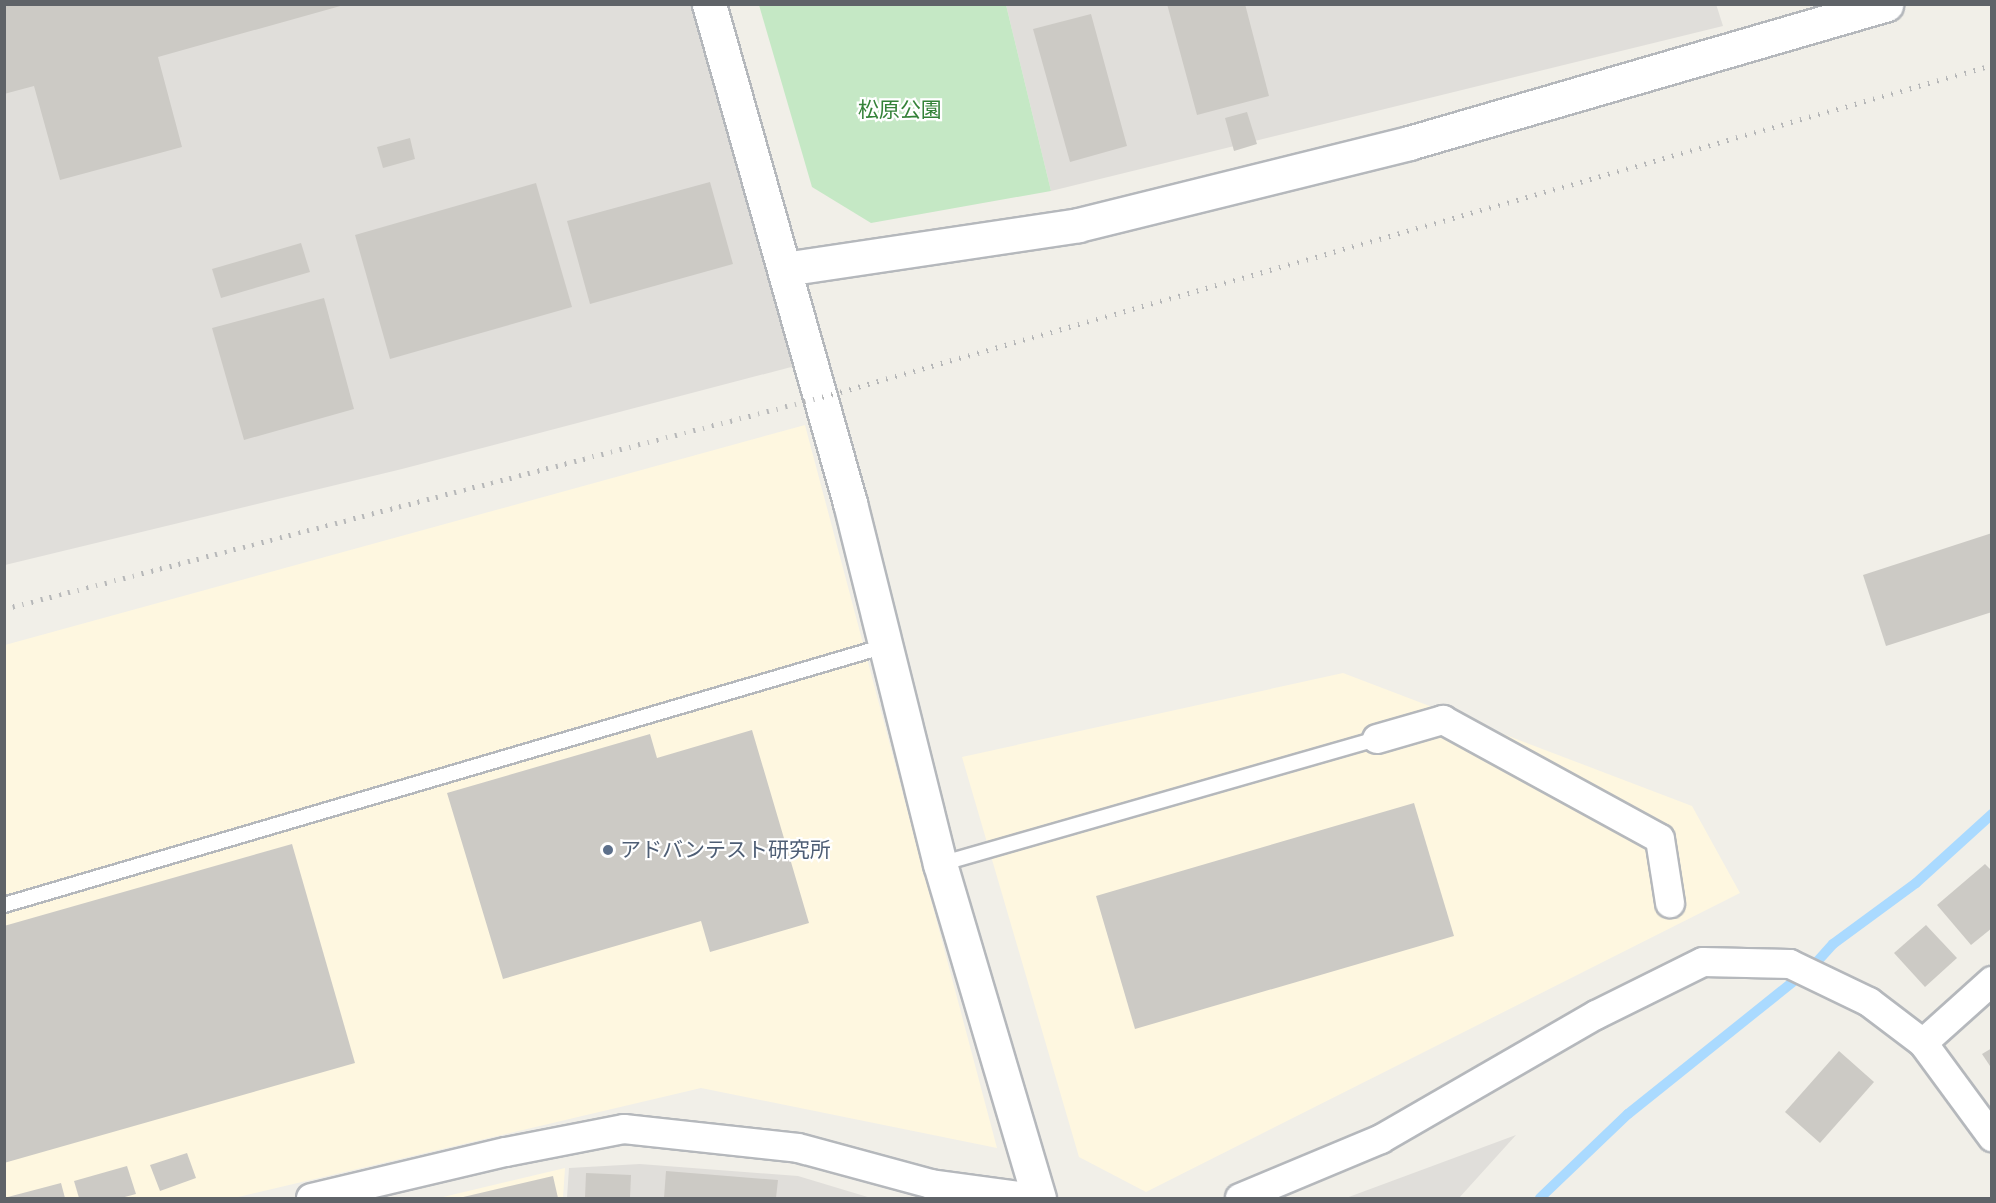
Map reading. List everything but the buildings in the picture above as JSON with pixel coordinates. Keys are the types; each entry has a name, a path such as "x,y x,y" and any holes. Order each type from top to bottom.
{"street":[{"path":"710,4 850,503 940,864 1039,1198"},
{"path":"785,269 1078,225 1409,143 1886,4"},
{"path":"1377,739 1443,720 1660,839 1670,903"},
{"path":"1240,1198 1381,1139 1596,1015 1703,962 1740,961 1790,964 1828,979 1869,1002 1923,1043 1992,1137"},
{"path":"1923,1043 1992,981"},
{"path":"311,1198 506,1152 624,1129 798,1148 931,1184 1034,1198"}],"lane":[{"path":"4,905 885,646"},
{"path":"940,864 1377,739"}],"shaded area":[{"path":"1716,4 1723,26 1051,191 1006,5"},
{"path":"4,5 695,5 795,366 402,469 5,565"},
{"path":"805,425 997,1148 701,1088 234,1198 5,1198 5,645"},
{"path":"1343,673 1692,806 1740,893 1146,1192 1079,1157 962,757"},
{"path":"1516,1135 1459,1198 1346,1198"},
{"path":"640,1164 798,1176 871,1198 567,1198 569,1168"},
{"path":"565,1168 563,1198 439,1198"}],"green space":[{"name":"松原公園","path":"759,5 1006,5 1051,191 871,223 812,187"}],"waterway":[{"path":"1540,1198 1628,1114 1815,964 1833,944 1916,883 1992,814"}],"railway":[{"path":"4,609 822,397 1992,65"}],"place":[{"name":"アドバンテスト研究所","path":"608,850"}]}
